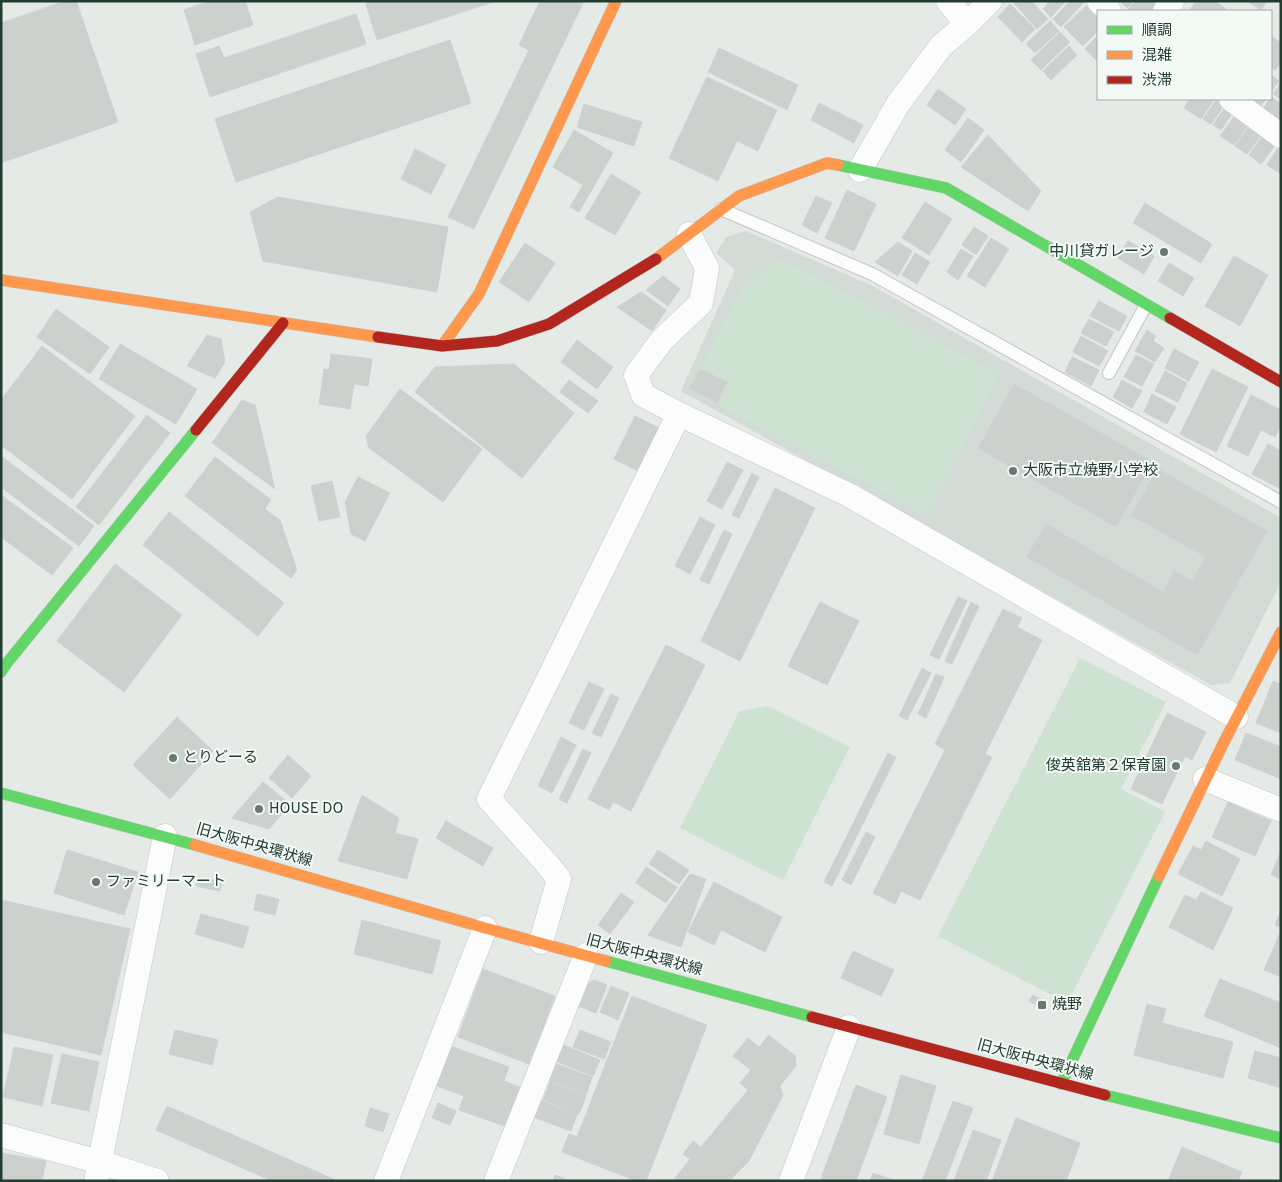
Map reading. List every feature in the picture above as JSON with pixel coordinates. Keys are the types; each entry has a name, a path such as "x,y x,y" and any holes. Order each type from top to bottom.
{"street":[{"path":"442,346 479,294 616,1"},
{"path":"948,1 967,24"},
{"path":"860,170 898,104 941,46 990,1"},
{"path":"1099,1 1108,10"},
{"path":"1232,100 1281,136"},
{"path":"1,280 442,346 497,341 549,324 660,257 739,196 827,164 946,188 1281,382"},
{"path":"689,234 707,268 701,303 662,340 636,375 643,395 849,495 1236,717"},
{"path":"1,672 283,323"},
{"path":"541,942 559,879 548,864 489,799 680,414"},
{"path":"1061,1084 1205,778 1281,632"},
{"path":"1205,778 1281,810"},
{"name":"旧大阪中央環状線","path":"1,794 166,836 485,928 849,1028 1061,1084 1281,1138"},
{"path":"98,1171 166,836"},
{"path":"386,1181 485,928"},
{"path":"496,1181 586,955"},
{"path":"791,1181 849,1028"},
{"path":"1,1135 98,1171 157,1181"}],"lane":[{"path":"721,210 872,274 1281,502"},
{"path":"1109,373 1146,304"}],"shaded area":[{"name":"大阪市立焼野小学校","path":"746,231 873,286 1281,518 1281,582 1230,683 1211,685 681,391 735,270 716,253 726,237"}],"green space":[{"path":"780,259 999,374 926,515 718,405 729,384 700,369 744,285"},
{"path":"1080,658 1166,702 1121,789 1165,812 1067,1003 938,936"},
{"path":"768,706 850,747 783,880 680,828 740,711"}],"building":[{"path":"65,1 76,1 118,122 1,163 1,23"},
{"path":"210,1 245,1 253,25 195,45 184,10"},
{"path":"365,1 496,1 377,40"},
{"path":"540,1 584,1 474,229 448,217 529,50 519,45"},
{"path":"1012,1 1031,1 1048,19 1037,29"},
{"path":"1050,1 1066,1 1051,17 1043,9"},
{"path":"1070,1 1085,1 1061,27 1053,19"},
{"path":"1120,1 1134,1 1127,8"},
{"path":"1136,1 1154,1 1157,5 1154,10 1127,10"},
{"path":"1196,1 1215,1 1226,9 1226,10 1190,10"},
{"path":"1247,1 1267,1 1261,10"},
{"path":"1010,4 1035,29 1022,42 998,17"},
{"path":"1086,6 1097,18 1097,32 1083,46 1064,27"},
{"path":"356,14 366,44 210,97 196,54 219,46 224,58"},
{"path":"1050,21 1059,31 1035,53 1026,44"},
{"path":"1060,32 1070,42 1041,70 1031,60"},
{"path":"1097,36 1097,61 1085,49"},
{"path":"1272,37 1281,43 1281,62 1275,70 1272,68"},
{"path":"450,40 471,103 236,182 215,119"},
{"path":"1069,46 1077,55 1051,80 1043,71"},
{"path":"719,48 798,85 787,110 708,72"},
{"path":"1272,76 1279,81 1272,91"},
{"path":"707,77 777,110 758,151 737,141 718,181 669,158"},
{"path":"1281,83 1281,99 1273,94"},
{"path":"938,89 966,109 955,125 927,105"},
{"path":"1272,98 1281,104 1281,124 1262,111"},
{"path":"1189,100 1213,100 1201,119 1184,108"},
{"path":"1216,100 1227,101 1211,124 1203,119"},
{"path":"1250,100 1265,100 1259,108"},
{"path":"819,103 863,125 854,143 811,120"},
{"path":"1228,103 1236,108 1221,130 1213,125"},
{"path":"584,104 642,122 634,146 577,127"},
{"path":"1239,110 1252,120 1234,145 1220,136"},
{"path":"968,118 984,130 961,162 945,150"},
{"path":"1253,121 1265,130 1247,154 1235,146"},
{"path":"574,130 613,153 579,212 570,207 583,185 553,167"},
{"path":"1266,131 1279,140 1261,164 1249,155"},
{"path":"988,135 1041,191 1028,211 961,167"},
{"path":"1279,146 1281,147 1281,174 1267,165"},
{"path":"415,149 446,165 431,194 401,179"},
{"path":"611,174 641,192 615,235 585,218"},
{"path":"847,190 876,204 854,251 825,238"},
{"path":"816,196 832,203 817,233 802,225"},
{"path":"278,197 448,227 437,292 263,261 250,212"},
{"path":"925,202 952,219 929,255 902,238"},
{"path":"1145,203 1212,244 1201,263 1133,223"},
{"path":"974,227 988,236 976,255 962,245"},
{"path":"991,238 1009,249 985,287 967,276"},
{"path":"1128,241 1154,256 1144,274 1118,258"},
{"path":"898,242 912,251 898,276 875,262"},
{"path":"525,243 555,263 529,302 499,282"},
{"path":"961,249 973,256 958,280 947,272"},
{"path":"915,253 930,262 917,284 902,275"},
{"path":"1234,256 1268,275 1240,326 1205,306"},
{"path":"1169,263 1194,278 1183,296 1158,281"},
{"path":"663,276 680,289 668,306 646,290"},
{"path":"641,292 666,310 652,331 617,307"},
{"path":"1099,301 1127,316 1119,331 1090,316"},
{"path":"56,309 109,347 90,374 37,337"},
{"path":"1089,319 1114,332 1106,346 1081,333"},
{"path":"1147,330 1156,336 1153,341 1164,348 1155,362 1135,351"},
{"path":"207,335 221,339 225,362 215,378 187,366"},
{"path":"1081,336 1108,351 1099,366 1073,352"},
{"path":"577,340 613,367 597,389 561,362"},
{"path":"120,344 197,389 176,424 99,379"},
{"path":"42,346 135,416 72,499 1,445 1,400"},
{"path":"1174,349 1199,362 1189,381 1165,368"},
{"path":"331,354 372,359 368,386 354,384 350,409 319,404 324,369 329,370"},
{"path":"1136,355 1154,364 1142,386 1124,377"},
{"path":"1072,357 1099,370 1091,386 1065,372"},
{"path":"514,364 574,413 522,478 415,392 435,367"},
{"path":"700,369 727,382 717,402 690,388"},
{"path":"1212,369 1248,387 1216,452 1180,434"},
{"path":"1165,371 1187,383 1178,402 1155,391"},
{"path":"569,380 598,401 588,413 560,392"},
{"path":"1122,380 1142,391 1132,408 1113,397"},
{"path":"1014,384 1153,462 1116,527 978,448"},
{"path":"400,389 482,449 443,502 369,448 366,436"},
{"path":"1152,394 1176,407 1167,424 1144,412"},
{"path":"1251,395 1281,410 1281,425 1275,437 1261,430 1248,456 1227,446"},
{"path":"242,400 255,405 275,489 212,443"},
{"path":"147,415 170,433 99,525 76,507"},
{"path":"635,416 659,428 638,471 614,459"},
{"path":"1268,444 1281,451 1281,489 1252,474"},
{"path":"1,456 94,526 79,546 1,487"},
{"path":"215,457 271,500 265,509 280,520 297,570 291,578 185,496"},
{"path":"727,462 743,470 722,509 707,501"},
{"path":"1158,469 1267,531 1197,655 1027,557 1046,524 1163,592 1174,571 1192,581 1206,557 1131,515"},
{"path":"752,473 759,477 739,518 732,515"},
{"path":"358,477 390,493 365,541 351,534 345,502"},
{"path":"332,481 340,517 319,521 311,486"},
{"path":"775,488 815,508 740,661 701,641"},
{"path":"1,495 73,548 52,575 1,537"},
{"path":"169,512 284,603 258,636 143,545"},
{"path":"700,517 715,525 690,574 675,566"},
{"path":"724,530 732,534 709,584 700,580"},
{"path":"115,564 182,615 124,692 57,641"},
{"path":"958,597 967,601 939,659 930,655"},
{"path":"820,602 859,621 827,685 788,666"},
{"path":"971,602 979,606 952,664 945,661"},
{"path":"1003,609 1022,618 1017,627 1042,640 985,754 992,757 920,900 901,891 895,904 873,893 945,750 935,744"},
{"path":"666,645 705,665 631,811 613,802 609,810 588,799"},
{"path":"922,668 931,673 907,720 899,716"},
{"path":"936,674 944,677 926,718 918,714"},
{"path":"1273,681 1281,684 1281,733 1256,723"},
{"path":"589,682 604,689 584,730 569,723"},
{"path":"611,694 619,698 601,737 592,733"},
{"path":"1167,713 1206,732 1192,760 1185,756 1162,804 1131,789"},
{"name":"とりどーる","path":"177,717 213,751 170,799 133,765"},
{"path":"1246,733 1281,747 1281,779 1235,760"},
{"path":"561,737 576,745 552,793 538,786"},
{"path":"583,749 591,753 567,803 559,799"},
{"path":"888,753 896,757 832,886 824,882"},
{"path":"288,755 311,776 292,798 269,778"},
{"path":"263,782 290,804 269,829 232,818"},
{"path":"362,795 399,818 395,833 418,839 407,879 338,861"},
{"path":"1228,802 1271,821 1255,856 1212,837"},
{"path":"446,821 493,848 483,866 436,838"},
{"path":"866,832 875,837 851,885 842,880"},
{"path":"1206,841 1240,859 1222,896 1178,874 1193,846 1201,850"},
{"path":"67,850 138,872 124,915 54,893"},
{"path":"658,850 689,870 679,884 649,864"},
{"path":"1281,851 1281,879 1271,875"},
{"path":"646,867 677,887 666,903 636,883"},
{"path":"690,874 706,879 681,947 648,935"},
{"path":"198,877 222,882 220,891 196,886"},
{"path":"714,882 782,917 765,952 721,930 714,945 688,932"},
{"path":"1201,892 1233,908 1213,950 1169,927 1185,895 1196,900"},
{"path":"621,893 634,902 610,934 598,925"},
{"path":"257,894 279,899 275,915 254,910"},
{"path":"1,900 130,929 101,1055 1,1032"},
{"path":"1281,911 1281,927 1275,925"},
{"path":"201,914 249,927 243,948 195,934"},
{"path":"362,920 441,941 432,974 354,954"},
{"path":"1279,935 1281,935 1281,977 1264,970"},
{"path":"853,951 894,970 881,996 841,978"},
{"path":"483,969 555,996 529,1064 458,1037"},
{"path":"1220,979 1281,1003 1281,1048 1204,1016"},
{"path":"594,980 607,985 596,1013 578,1006 586,984"},
{"path":"611,986 629,993 618,1020 600,1012"},
{"path":"1033,995 1048,1003 1045,1010 1029,1001"},
{"path":"632,996 707,1025 646,1181 637,1181 562,1152 569,1134 577,1137"},
{"path":"1147,1004 1166,1009 1162,1023 1233,1042 1223,1078 1134,1055"},
{"path":"175,1030 218,1040 212,1065 169,1054"},
{"path":"580,1030 611,1042 604,1059 573,1047"},
{"path":"769,1035 795,1056 796,1066 780,1086 783,1095 749,1161 729,1181 673,1181 690,1159 683,1154 693,1141 701,1147 748,1090 740,1083 751,1070 733,1056 748,1038 759,1047"},
{"path":"561,1044 600,1060 593,1076 555,1061"},
{"path":"450,1046 509,1067 504,1081 522,1088 507,1127 459,1110 464,1096 435,1085"},
{"path":"14,1047 53,1055 42,1106 3,1097"},
{"path":"1255,1051 1281,1058 1281,1088 1248,1078"},
{"path":"62,1054 99,1062 89,1111 51,1103"},
{"path":"554,1063 592,1077 586,1095 548,1080"},
{"path":"901,1075 936,1086 919,1144 884,1134"},
{"path":"550,1082 586,1096 579,1114 543,1100"},
{"path":"856,1085 887,1097 856,1181 820,1181"},
{"path":"539,1100 577,1114 571,1131 533,1117"},
{"path":"953,1101 973,1108 945,1181 922,1181"},
{"path":"438,1103 456,1111 450,1125 432,1118"},
{"path":"167,1106 338,1181 272,1181 156,1130"},
{"path":"370,1108 389,1114 383,1132 365,1126"},
{"path":"1016,1118 1080,1143 1066,1181 992,1181"},
{"path":"973,1130 1001,1140 986,1181 954,1181"},
{"path":"1182,1147 1242,1172 1238,1181 1168,1181"},
{"path":"1,1153 46,1161 42,1181 1,1181"},
{"path":"873,1173 896,1181 870,1181"},
{"path":"555,1175 571,1181 553,1181"}],"traffic: fast":[{"path":"838,165 946,188 1170,318"},
{"path":"1,672 196,430"},
{"path":"1,793 195,845"},
{"path":"1061,1084 1159,876"},
{"path":"606,961 812,1017"},
{"path":"1105,1095 1281,1138"}],"traffic: slow":[{"path":"442,346 479,294 616,1"},
{"path":"656,259 739,196 827,163 838,165"},
{"path":"1,280 378,337"},
{"path":"1159,876 1223,744 1281,632"},
{"path":"195,845 606,961"}],"traffic: jam":[{"path":"378,337 442,346 497,341 549,324 656,259"},
{"path":"1170,318 1281,382"},
{"path":"196,430 283,323"},
{"path":"812,1017 1105,1095"}],"place":[{"name":"中川貸ガレージ","path":"1164,252"},
{"name":"大阪市立焼野小学校","path":"1013,471"},
{"name":"とりどーる","path":"173,758"},
{"name":"俊英舘第２保育園","path":"1176,766"},
{"name":"HOUSE DO","path":"259,809"},
{"name":"ファミリーマート","path":"96,882"},
{"name":"焼野","path":"1042,1005"}]}
